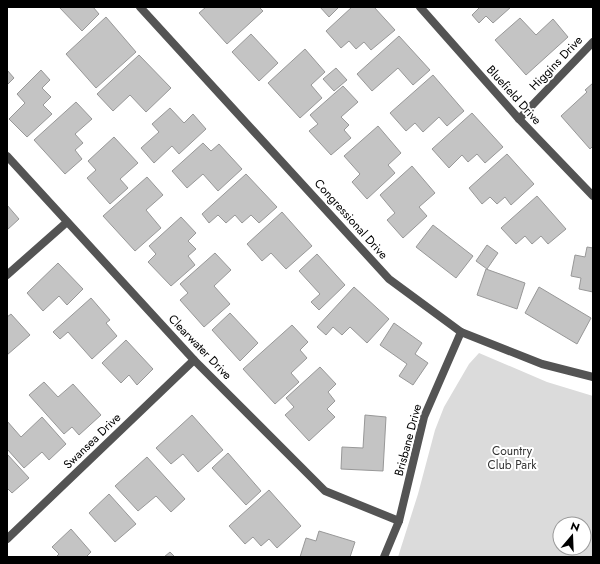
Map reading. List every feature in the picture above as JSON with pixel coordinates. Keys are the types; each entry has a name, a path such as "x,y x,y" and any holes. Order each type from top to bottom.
{"street":[{"name":"Congressional Drive","path":"140,7 389,280 461,332 542,364 593,377"},
{"name":"Bluefield Drive","path":"420,7 519,119 593,196"},
{"name":"Higgins Drive","path":"519,119 593,42"},
{"name":"Clearwater Drive","path":"7,156 194,360 325,491 399,521"},
{"path":"7,276 66,222"},
{"name":"Brisbane Drive","path":"384,557 399,521 424,416 461,332"},
{"name":"Swansea Drive","path":"7,539 194,360"}],"green space":[{"name":"Country Club Park","path":"479,353 547,382 593,396 593,557 398,557 418,494 435,430 444,407 469,364"}],"building":[{"path":"59,7 93,7 99,14 82,31"},
{"path":"206,7 259,7 263,11 227,44 199,13"},
{"path":"320,7 339,7 329,17"},
{"path":"352,7 374,7 395,30 371,50 364,42 356,49 349,41 341,48 326,31"},
{"path":"478,7 511,7 493,23 486,16 479,23 472,15 479,8"},
{"path":"106,17 136,52 96,88 66,54"},
{"path":"520,18 536,35 553,19 568,37 526,75 495,40"},
{"path":"251,34 278,63 259,81 232,52"},
{"path":"399,36 430,70 413,85 398,68 372,91 357,74"},
{"path":"305,49 325,72 311,85 322,98 300,118 268,83"},
{"path":"139,55 171,88 146,112 130,95 113,111 97,94"},
{"path":"336,68 347,80 334,91 323,79"},
{"path":"7,70 14,78 7,85"},
{"path":"41,70 50,80 42,88 51,97 43,105 52,114 27,137 9,119 25,103 17,94"},
{"path":"433,75 464,111 447,126 439,117 423,132 415,123 406,131 390,113"},
{"path":"593,83 593,146 590,149 561,116 587,92 585,90"},
{"path":"343,86 358,102 341,117 349,125 344,130 351,138 331,155 309,131 318,124 310,115"},
{"path":"76,102 92,119 75,134 83,143 75,150 82,159 65,174 34,140"},
{"path":"170,108 184,123 193,114 206,129 179,154 172,146 154,163 141,148 159,132 152,124"},
{"path":"472,113 503,147 485,163 477,154 468,162 462,155 449,168 432,149"},
{"path":"378,126 401,153 388,165 395,173 367,199 352,182 360,174 344,156"},
{"path":"114,137 138,163 120,179 128,188 110,204 87,178 96,170 88,161"},
{"path":"203,143 211,151 219,144 242,169 218,191 203,174 187,188 172,171"},
{"path":"507,154 534,184 511,205 505,197 497,204 490,197 482,204 469,188"},
{"path":"412,166 435,193 419,207 427,216 403,238 387,220 395,213 380,195"},
{"path":"246,174 277,207 259,223 251,215 242,223 235,215 226,223 218,215 209,223 202,214"},
{"path":"147,177 163,195 146,210 161,228 135,251 103,216"},
{"path":"537,196 566,229 548,244 541,236 532,244 525,236 516,244 501,228"},
{"path":"7,205 19,219 7,230"},
{"path":"282,212 312,246 286,269 271,253 262,261 247,244"},
{"path":"181,217 196,233 188,241 196,249 188,256 195,265 171,286 148,262 156,254 149,246"},
{"path":"433,225 473,256 456,278 416,247"},
{"path":"487,245 498,253 487,269 476,261"},
{"path":"587,247 593,248 593,292 579,289 581,278 571,276 575,255 585,257"},
{"path":"215,253 231,270 214,286 230,304 204,327 180,300 188,293 180,284"},
{"path":"317,254 345,285 319,310 311,302 320,294 299,271"},
{"path":"58,263 83,289 67,305 59,296 43,311 27,293"},
{"path":"486,269 525,283 517,309 477,295"},
{"path":"354,287 389,319 367,343 350,327 342,335 333,327 326,335 317,327"},
{"path":"539,287 591,318 577,344 525,313"},
{"path":"91,298 110,320 106,323 117,336 92,359 68,332 60,339 53,332"},
{"path":"230,313 258,343 240,361 212,330"},
{"path":"11,314 30,335 7,355 7,317"},
{"path":"394,323 422,343 415,354 428,363 413,385 399,376 407,364 380,345"},
{"path":"292,325 308,342 300,350 307,358 291,373 299,382 275,404 243,369"},
{"path":"126,340 153,369 137,385 129,375 121,383 102,363"},
{"path":"320,367 336,384 328,392 335,401 327,409 335,417 309,441 285,415 294,407 286,398"},
{"path":"44,382 58,397 73,384 101,415 79,435 72,427 64,434 29,395"},
{"path":"192,415 223,450 198,472 183,454 171,464 156,448"},
{"path":"365,415 386,417 383,471 341,469 342,447 363,448"},
{"path":"42,417 66,444 49,460 42,452 24,468 7,449 7,421 21,437"},
{"path":"228,453 261,491 246,505 212,468"},
{"path":"7,454 29,478 12,493 7,488"},
{"path":"147,457 185,499 171,512 156,496 138,511 115,486"},
{"path":"269,490 301,526 277,548 269,539 261,546 253,537 245,544 229,526"},
{"path":"109,494 136,524 115,542 89,513"},
{"path":"71,529 91,552 86,557 56,557 59,554 52,547"},
{"path":"319,531 355,542 350,557 300,557 306,538 316,541"},
{"path":"170,552 175,557 164,557"}]}
